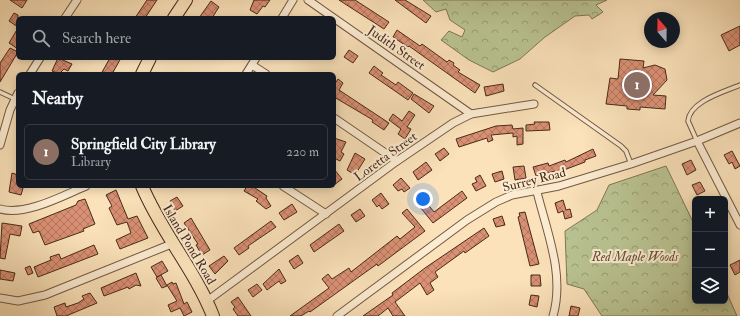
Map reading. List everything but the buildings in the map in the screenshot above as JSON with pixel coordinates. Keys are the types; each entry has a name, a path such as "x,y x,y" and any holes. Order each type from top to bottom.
{"main road":[{"path":"175,16 186,0"},
{"path":"143,72 149,60"},
{"name":"Island Pond Road","path":"143,188 150,204 207,301 213,316"}],"street":[{"path":"66,16 77,0"},
{"path":"283,16 293,0"},
{"name":"Judith Street","path":"308,0 331,16"},
{"name":"Judith Street","path":"336,19 412,71 471,114"},
{"path":"31,72 39,60"},
{"path":"247,72 255,60"},
{"path":"252,65 263,72"},
{"path":"0,144 16,96"},
{"name":"Loretta Street","path":"207,301 445,128 471,114 534,104"},
{"path":"336,119 398,161"},
{"name":"Surrey Road","path":"337,316 487,207 512,196 537,192 631,164 697,141 740,122"},
{"path":"697,141 740,225"},
{"path":"0,209 14,211 27,209 81,188"},
{"path":"287,188 326,214"},
{"path":"537,192 556,272 557,294 553,316"},
{"path":"0,298 18,301 45,295 174,243"}],"lane":[{"path":"535,85 621,146 626,151 631,164"},
{"path":"697,141 688,121 692,109 699,103 740,85"},
{"path":"0,92 16,96"}],"green space":[{"path":"423,0 607,0 596,5 603,12 592,19 589,15 575,16 545,37 520,59 493,72 469,60 441,40 449,31 462,37 465,30 450,20 446,9 436,12"},
{"name":"Red Maple Woods","path":"666,166 692,220 692,304 728,304 728,296 737,316 602,316 584,289 567,284 565,231 597,210 609,185"}],"place":[{"name":"Springfield City Library","path":"637,85"}]}
